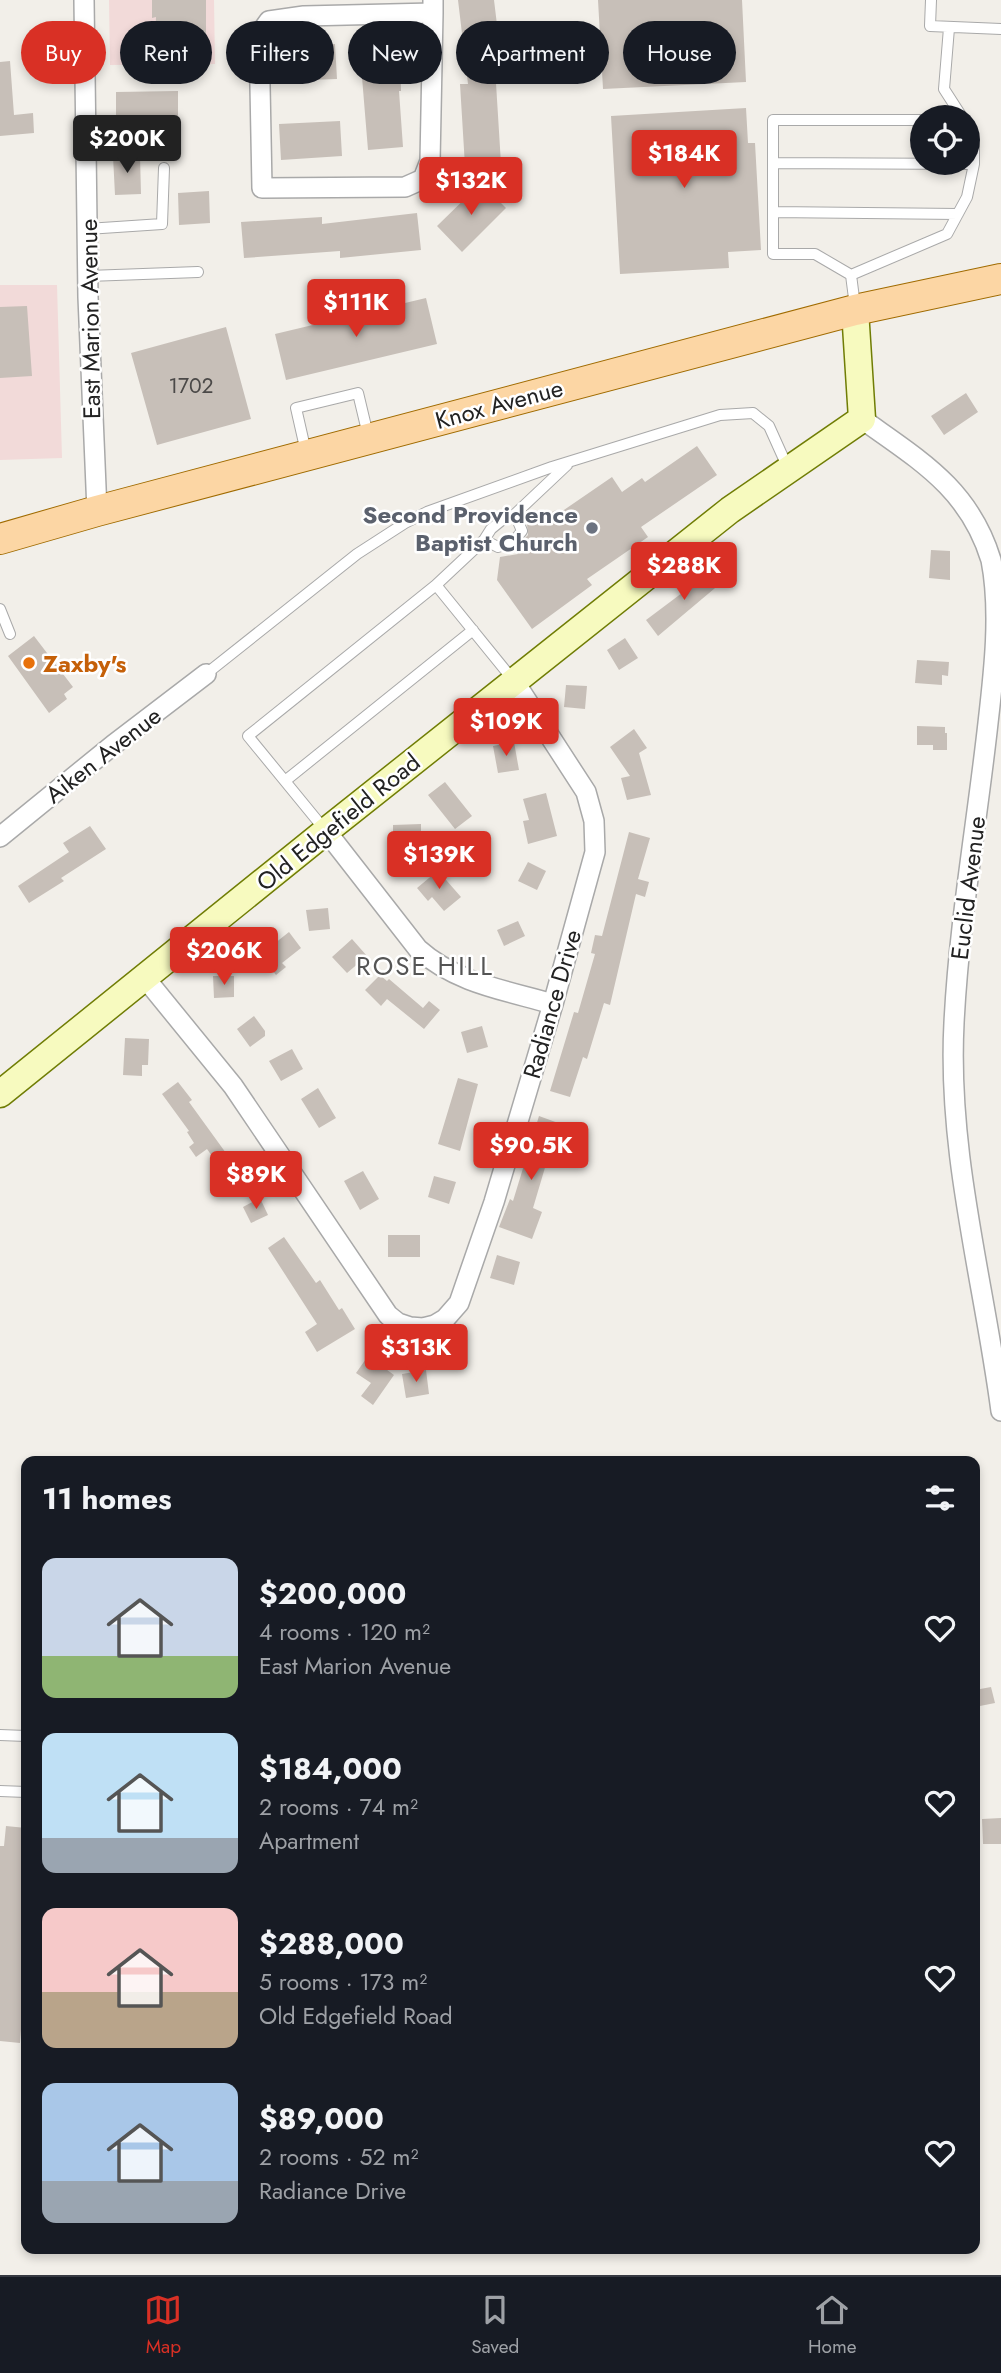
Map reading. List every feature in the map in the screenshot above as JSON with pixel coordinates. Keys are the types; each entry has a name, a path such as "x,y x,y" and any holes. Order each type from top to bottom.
{"main road":[{"name":"Knox Avenue","path":"0,539 855,310 1001,279"}],"street":[{"name":"East Marion Avenue","path":"84,0 88,276 97,511"},
{"path":"433,7 430,161 423,179 405,187 262,188 260,35 269,21 433,7"},
{"path":"855,310 862,419"},
{"name":"Old Edgefield Road","path":"0,1094 730,510 862,419"},
{"name":"Euclid Avenue","path":"862,419 922,461 953,489 976,523 992,562 995,583 998,639 959,961 954,1023 953,1106 961,1174 1001,1410"},
{"name":"Aiken Avenue","path":"0,837 206,674"},
{"name":"Radiance Drive","path":"145,978 233,1086 388,1315 398,1323 423,1328 445,1319 458,1303 494,1202 595,852 594,821 586,792 514,681"},
{"path":"326,831 418,949 431,961 463,978 553,1004"}],"lane":[{"path":"931,0 930,26 1001,29"},
{"path":"949,28 944,89 954,105"},
{"path":"851,275 814,254 773,254 773,120 910,120"},
{"path":"773,163 910,164"},
{"path":"87,229 162,223 164,168"},
{"path":"851,275 947,234 967,197 972,175"},
{"path":"773,212 958,214"},
{"path":"88,276 198,272"},
{"path":"851,275 855,310"},
{"path":"307,455 296,408 358,393 369,439"},
{"path":"206,674 380,537 427,512 570,462 720,415 753,413 769,426 789,469"},
{"path":"326,831 248,736 436,585 484,540 497,524 515,514 570,462"},
{"path":"484,540 498,547 514,541 522,531 515,514"},
{"path":"436,585 514,681"},
{"path":"0,609 10,634"},
{"path":"285,781 472,630"},
{"path":"0,1735 21,1736"},
{"path":"0,1791 21,1792"}],"shaded area":[{"path":"109,0 214,0 215,64 212,64 212,21 120,21 120,65 110,65"},
{"path":"0,285 57,285 62,458 0,460"}],"building":[{"path":"152,0 206,0 206,21 156,21 156,17 152,18"},
{"path":"458,0 494,0 497,21 460,21"},
{"path":"598,0 742,0 746,82 736,82 736,21 623,21 623,84 705,84 603,89 603,84 609,84 609,21 599,21"},
{"path":"335,44 337,79 334,79"},
{"path":"10,61 14,115 33,113 34,133 0,136 0,62"},
{"path":"363,84 401,84 403,147 368,150"},
{"path":"460,84 496,84 501,164 465,166"},
{"path":"178,91 178,116 116,117 116,92"},
{"path":"746,108 748,143 755,143 761,250 728,252 729,268 620,274 611,116"},
{"path":"340,121 342,156 281,160 279,124"},
{"path":"113,156 140,156 141,194 115,195"},
{"path":"481,183 506,208 462,252 437,226"},
{"path":"209,191 210,223 179,225 178,193"},
{"path":"417,213 421,250 340,258 340,251 244,258 241,222 322,217 322,224"},
{"path":"426,298 437,344 286,380 275,334"},
{"path":"27,306 32,376 0,378 0,307"},
{"path":"226,327 251,419 157,445 131,353"},
{"path":"966,393 978,412 944,435 931,416"},
{"path":"697,446 717,475 641,527 648,537 587,579 592,585 532,629 497,580 500,557 518,554 514,549 528,535 527,524 556,510 561,512 612,477 622,492 642,478 645,482"},
{"path":"931,550 950,551 950,580 929,578"},
{"path":"709,567 721,583 658,636 646,620 694,584 692,581"},
{"path":"34,636 73,687 64,694 67,699 49,713 8,656"},
{"path":"625,638 638,658 619,670 607,650"},
{"path":"917,660 949,662 948,676 942,675 942,685 915,683"},
{"path":"566,685 587,686 585,709 564,707"},
{"path":"917,726 945,727 947,750 933,750 933,745 917,745"},
{"path":"634,729 647,748 639,753 651,795 627,800 621,778 630,776 610,747"},
{"path":"514,742 519,770 498,773 493,746"},
{"path":"445,782 472,816 455,829 428,795"},
{"path":"546,793 557,836 528,844 523,821 529,820 523,799"},
{"path":"421,824 421,848 414,848 414,856 393,856 393,825"},
{"path":"90,826 106,849 29,903 18,886 69,852 63,843"},
{"path":"629,832 650,838 638,879 649,882 645,897 636,894 610,1005 604,1003 587,1059 583,1057 570,1097 550,1091 574,1012 578,1013 595,954 591,953 595,935 602,936"},
{"path":"528,862 546,871 537,890 518,881"},
{"path":"435,873 440,873 461,897 444,911 432,897 428,901 417,888"},
{"path":"328,908 330,929 309,931 306,910"},
{"path":"518,921 525,936 504,946 497,930"},
{"path":"289,932 301,948 282,963 286,967 276,975 260,955"},
{"path":"352,939 367,956 347,973 332,957"},
{"path":"380,975 387,981 389,979 423,1008 429,1001 440,1010 424,1029 387,999 381,1006 365,990"},
{"path":"213,976 234,976 234,997 214,998"},
{"path":"254,1016 265,1031 265,1036 250,1047 237,1029"},
{"path":"482,1026 488,1047 467,1053 461,1032"},
{"path":"125,1038 149,1039 148,1065 142,1065 142,1076 123,1075"},
{"path":"292,1049 303,1069 281,1081 269,1061"},
{"path":"458,1078 478,1084 460,1151 438,1144"},
{"path":"178,1082 192,1100 189,1102 231,1160 237,1156 250,1175 234,1187 207,1149 196,1157 189,1147 194,1143 187,1132 189,1131 162,1094"},
{"path":"318,1088 336,1118 319,1128 301,1099"},
{"path":"539,1116 561,1124 554,1145 552,1144 533,1208 542,1212 532,1239 499,1227 510,1199 513,1201"},
{"path":"363,1171 379,1199 360,1210 344,1181"},
{"path":"434,1176 456,1182 449,1204 428,1197"},
{"path":"260,1198 268,1215 251,1223 243,1207"},
{"path":"388,1235 420,1235 420,1257 388,1257"},
{"path":"284,1237 316,1283 320,1280 355,1329 317,1352 305,1332 317,1324 268,1248"},
{"path":"497,1255 520,1262 514,1285 490,1278"},
{"path":"368,1356 394,1375 373,1405 361,1396 371,1383 356,1373"},
{"path":"426,1370 429,1394 406,1398 402,1374"},
{"path":"991,1687 995,1703 980,1706 980,1689"},
{"path":"1001,1818 1001,1844 983,1844 982,1819"},
{"path":"6,1826 21,1828 20,2043 0,2041 0,1846 4,1846"}],"place":[{"name":"Second Providence Baptist Church","path":"592,528"},
{"name":"Zaxby's","path":"29,663"}],"district":[{"name":"ROSE HILL","path":"425,966"}]}
